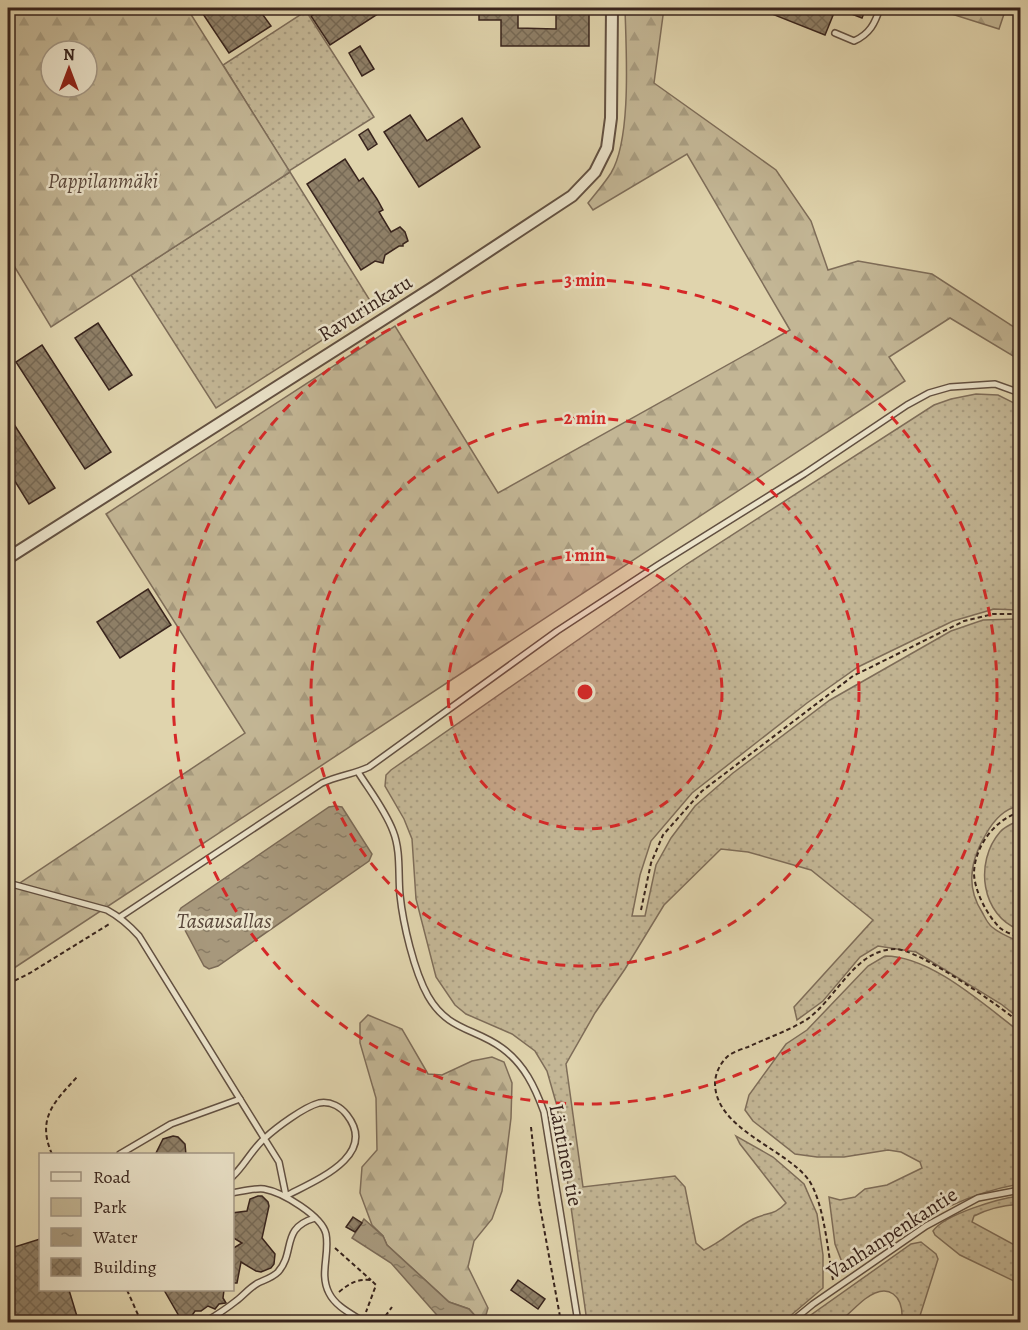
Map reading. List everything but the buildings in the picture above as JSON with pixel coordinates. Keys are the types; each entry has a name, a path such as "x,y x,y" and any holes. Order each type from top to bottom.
{"street":[{"name":"Ravurinkatu","path":"8,558 434,287 572,196 595,172 607,148 611,118 612,8"}],"lane":[{"path":"835,33 854,41 864,37 874,23 880,8"},
{"path":"120,917 322,783 369,767 557,631 804,474 907,405 928,393 950,387 994,384 1020,393"},
{"name":"Läntinen tie","path":"358,772 393,831 398,848 403,919 428,996 438,1010 455,1025 500,1047 516,1061 538,1094 546,1121 578,1323"},
{"path":"8,884 90,904 120,917 139,936 279,1162 286,1196"},
{"path":"123,1153 171,1124 240,1099"},
{"path":"234,1175 264,1138 306,1109 321,1103 341,1107 355,1124 352,1152 331,1172 286,1196"},
{"path":"234,1193 262,1189 286,1196 315,1218 325,1232 324,1278 332,1298 364,1323"},
{"name":"Vanhanpenkantie","path":"791,1323 834,1289 926,1226 978,1198 1020,1190"},
{"path":"205,1323 257,1283 269,1279 278,1272 286,1258 293,1232 304,1221 315,1218"}],"path":[{"path":"641,910 651,863 663,835 702,791 853,676 964,621 993,614 1020,614"},
{"path":"1020,812 1010,815 986,836 974,873 978,892 988,914 1001,929 1020,938"},
{"path":"8,984 120,917"},
{"path":"834,1289 818,1200 808,1179 733,1120 720,1104 715,1085 717,1069 728,1055 807,1019 826,1003 858,966 872,954 885,950 899,949 926,960 1002,1008 1020,1023"},
{"path":"51,1153 48,1144 46,1119 55,1102 78,1076"},
{"path":"531,1126 539,1201 561,1323"},
{"path":"326,1240 376,1285 374,1295 365,1312"},
{"path":"332,1298 351,1282 371,1280"},
{"path":"127,1291 139,1317 145,1323"},
{"path":"381,1323 392,1307"}],"green space":[{"name":"Pappilanmäki","path":"8,8 187,8 290,172 51,327 8,256"},
{"path":"625,8 664,8 654,83 776,170 811,221 828,270 858,261 932,274 1020,331 1020,360 950,318 889,357 905,381 8,972 8,891 245,733 106,514 395,326 498,493 790,330 687,154 593,210 588,203 611,173 618,158 622,138 627,69"},
{"path":"942,8 1006,8 999,29 942,11"},
{"path":"306,11 374,117 289,171 223,65"},
{"path":"290,172 374,307 216,408 131,275"},
{"path":"976,394 998,395 1020,406 1020,610 994,609 953,621 858,667 807,703 692,793 651,841 640,875 632,916 645,916 656,865 671,838 695,806 733,773 830,700 951,631 983,620 1020,619 1020,806 1005,812 989,829 977,853 972,882 977,902 989,924 998,932 1020,942 1020,1019 1001,1004 916,952 878,946 860,957 823,1001 797,1020 794,1007 873,920 811,870 748,852 721,849 664,905 595,1013 566,1064 583,1187 675,1176 685,1187 696,1243 704,1250 746,1223 774,1212 786,1203 736,1136 773,1157 804,1184 817,1214 823,1255 823,1288 783,1322 587,1322 557,1106 547,1071 535,1051 512,1034 466,1014 455,1005 436,977 416,899 412,839 404,819 385,786 386,775 687,564 934,405"},
{"path":"1020,820 1020,930 1007,923 997,913 990,901 985,872 992,844 1000,832"},
{"path":"885,956 903,958 938,973 974,996 1020,1032 1020,1184 982,1193 929,1216 879,1248 858,1265 845,1270 835,1244 829,1197 840,1200 855,1197 865,1189 887,1185 922,1168 920,1162 901,1152 888,1150 844,1157 795,1154 753,1121 745,1110 749,1095 786,1044 807,1030 868,966"},
{"path":"368,1015 402,1029 428,1074 442,1075 472,1061 492,1057 504,1062 512,1083 511,1118 502,1191 492,1219 474,1241 468,1267 488,1308 486,1315 477,1318 469,1309 449,1302 387,1245 383,1236 372,1225 360,1193 362,1167 377,1150 376,1098 360,1043 360,1023"},
{"path":"1020,1196 1020,1204 985,1211 974,1216 972,1222 1020,1248 1020,1284 960,1255 933,1231 939,1225 961,1213 987,1203"},
{"path":"921,1242 936,1254 938,1259 918,1322 902,1322 898,1299 893,1294 881,1291 865,1299 839,1322 801,1322 911,1244"}],"water":[{"name":"Tasausallas","path":"329,807 342,807 372,854 369,861 218,966 209,969 204,966 177,915 181,908"},
{"path":"364,1219 383,1236 387,1245 449,1302 469,1309 477,1318 472,1322 443,1322 391,1263 352,1238"}]}
